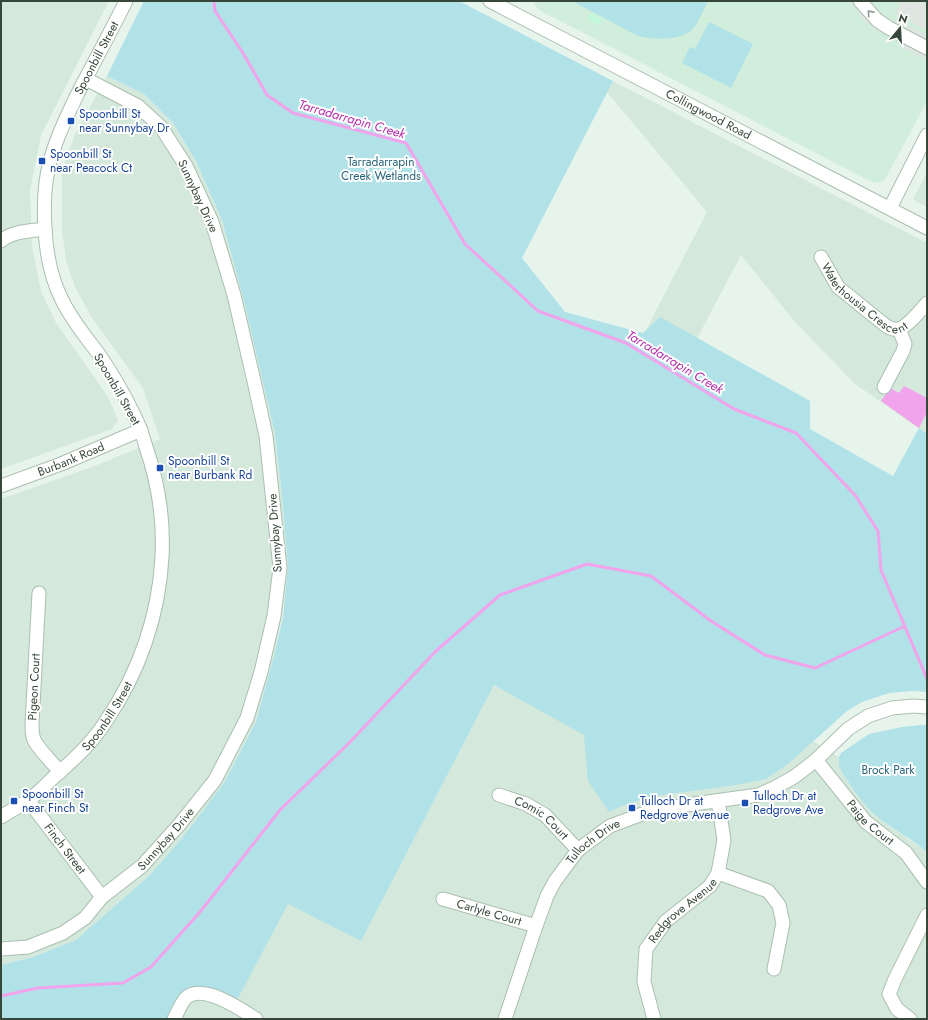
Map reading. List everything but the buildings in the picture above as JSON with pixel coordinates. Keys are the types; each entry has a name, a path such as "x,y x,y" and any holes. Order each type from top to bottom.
{"street":[{"name":"Spoonbill Street","path":"1,817 39,792 83,750 106,722 128,684 146,642 158,587 161,564 162,532 160,507 153,467 141,430 133,413 110,371 69,314 55,284 47,252 44,229 46,181 52,157 64,123 126,1"},
{"name":"Collingwood Road","path":"490,1 927,228"},
{"path":"860,1 877,20 927,48"},
{"name":"Sunnybay Drive","path":"1,949 28,947 63,933 85,918 102,897 142,866 179,825 215,780 247,718 261,672 274,616 280,568 266,436 234,296 212,222 186,166 161,127 138,106 86,79"},
{"path":"890,208 927,135"},
{"path":"1,242 4,238 18,233 44,229"},
{"name":"Waterhousia Crescent","path":"821,257 838,287 892,329 904,327 927,303"},
{"path":"884,387 903,352 905,344 899,329"},
{"name":"Burbank Road","path":"1,486 61,464 141,430"},
{"name":"Pigeon Court","path":"40,593 32,732 34,740 60,772"},
{"name":"Tulloch Drive","path":"505,1019 536,926 547,896 555,881 578,850 610,826 644,813 679,806 758,795 769,791 794,777 816,760 848,729 868,716 892,708 913,706 927,707"},
{"name":"Paige Court","path":"816,760 866,822 906,853 927,882"},
{"name":"Comic Court","path":"499,795 526,804 545,815 578,850"},
{"name":"Finch Street","path":"28,800 102,897"},
{"name":"Redgrove Avenue","path":"654,1019 644,982 646,949 666,921 710,886 718,873 724,840 718,801"},
{"path":"718,873 768,891 779,905 783,923 774,969"},
{"name":"Carlyle Court","path":"443,899 536,926"},
{"path":"910,1019 897,1009 889,994 927,916"},
{"path":"174,1019 183,1001 189,996 197,993 206,993 233,1004 256,1019"}],"shaded area":[{"path":"1,1 109,1 41,135 30,190 32,247 41,291 55,321 108,397 118,420 112,429 1,469"},
{"path":"532,1 927,1 927,101 887,176 883,181 877,183 870,181 539,10"},
{"path":"849,1 855,1 883,29 880,33 865,21"},
{"path":"902,1 924,1 927,3 927,30 896,14"},
{"path":"895,19 927,35 927,52 924,58 899,46 906,32 892,25"},
{"path":"107,76 144,94 173,123 196,161 222,220 243,297 275,433 288,567 282,617 275,652 256,722 224,783 183,837 150,875 76,940 33,957 1,965 1,499 95,466 160,439 143,388 92,318 75,287 66,260 62,231 62,170 75,134"},
{"path":"613,81 927,243 927,434 855,384 795,322 741,255 591,540 549,518 707,212 607,92"},
{"path":"927,173 927,207 913,199"},
{"path":"904,386 927,398 927,412 919,428 881,401 890,388 899,393"},
{"path":"494,685 585,734 609,812 646,798 766,779 788,764 813,741 839,757 838,762 880,819 927,852 927,1019 168,1019 288,903 361,941"}],"green space":[{"name":"Tarradarrapin Creek Wetlands","path":"144,1 459,1 613,81 522,258 565,312 643,333 660,317 810,401 810,429 893,476 919,428 927,434 927,692 914,691 889,693 862,702 847,711 788,764 766,779 736,785 646,798 609,812 588,781 584,735 494,685 361,941 288,904 237,1000 199,988 168,1019 1,1019 1,965 33,957 76,940 150,875 183,837 224,783 256,722 283,617 288,567 275,433 243,297 222,220 196,161 173,123 144,94 107,76"},
{"path":"572,1 708,1 699,20 693,29 688,33 674,38 659,39 638,36"},
{"path":"709,22 753,44 731,88 682,63 690,47 695,49"},
{"name":"Brock Park","path":"927,725 927,852 874,814 854,791 839,766 839,757 841,753 869,734 902,727"}],"sand":[{"path":"591,13 602,19 599,25 587,19"}],"waterway":[{"name":"Tarradarrapin Creek","path":"214,1 215,11 243,53 267,95 293,113 406,143 465,244 538,311 626,343 734,409 796,433 855,495 878,531 881,570 927,679"},
{"path":"1,996 38,988 123,983 151,967 200,912 280,810 349,743 436,651 500,595 587,564 651,576 711,621 765,655 815,668 905,626"}],"place":[{"name":"Spoonbill St near Sunnybay Dr","path":"71,121"},
{"name":"Spoonbill St near Peacock Ct","path":"42,161"},
{"name":"Spoonbill St near Burbank Rd","path":"160,468"},
{"name":"Spoonbill St near Finch St","path":"14,801"},
{"name":"Tulloch Dr at Redgrove Ave","path":"745,803"},
{"name":"Tulloch Dr at Redgrove Avenue","path":"632,808"}]}
